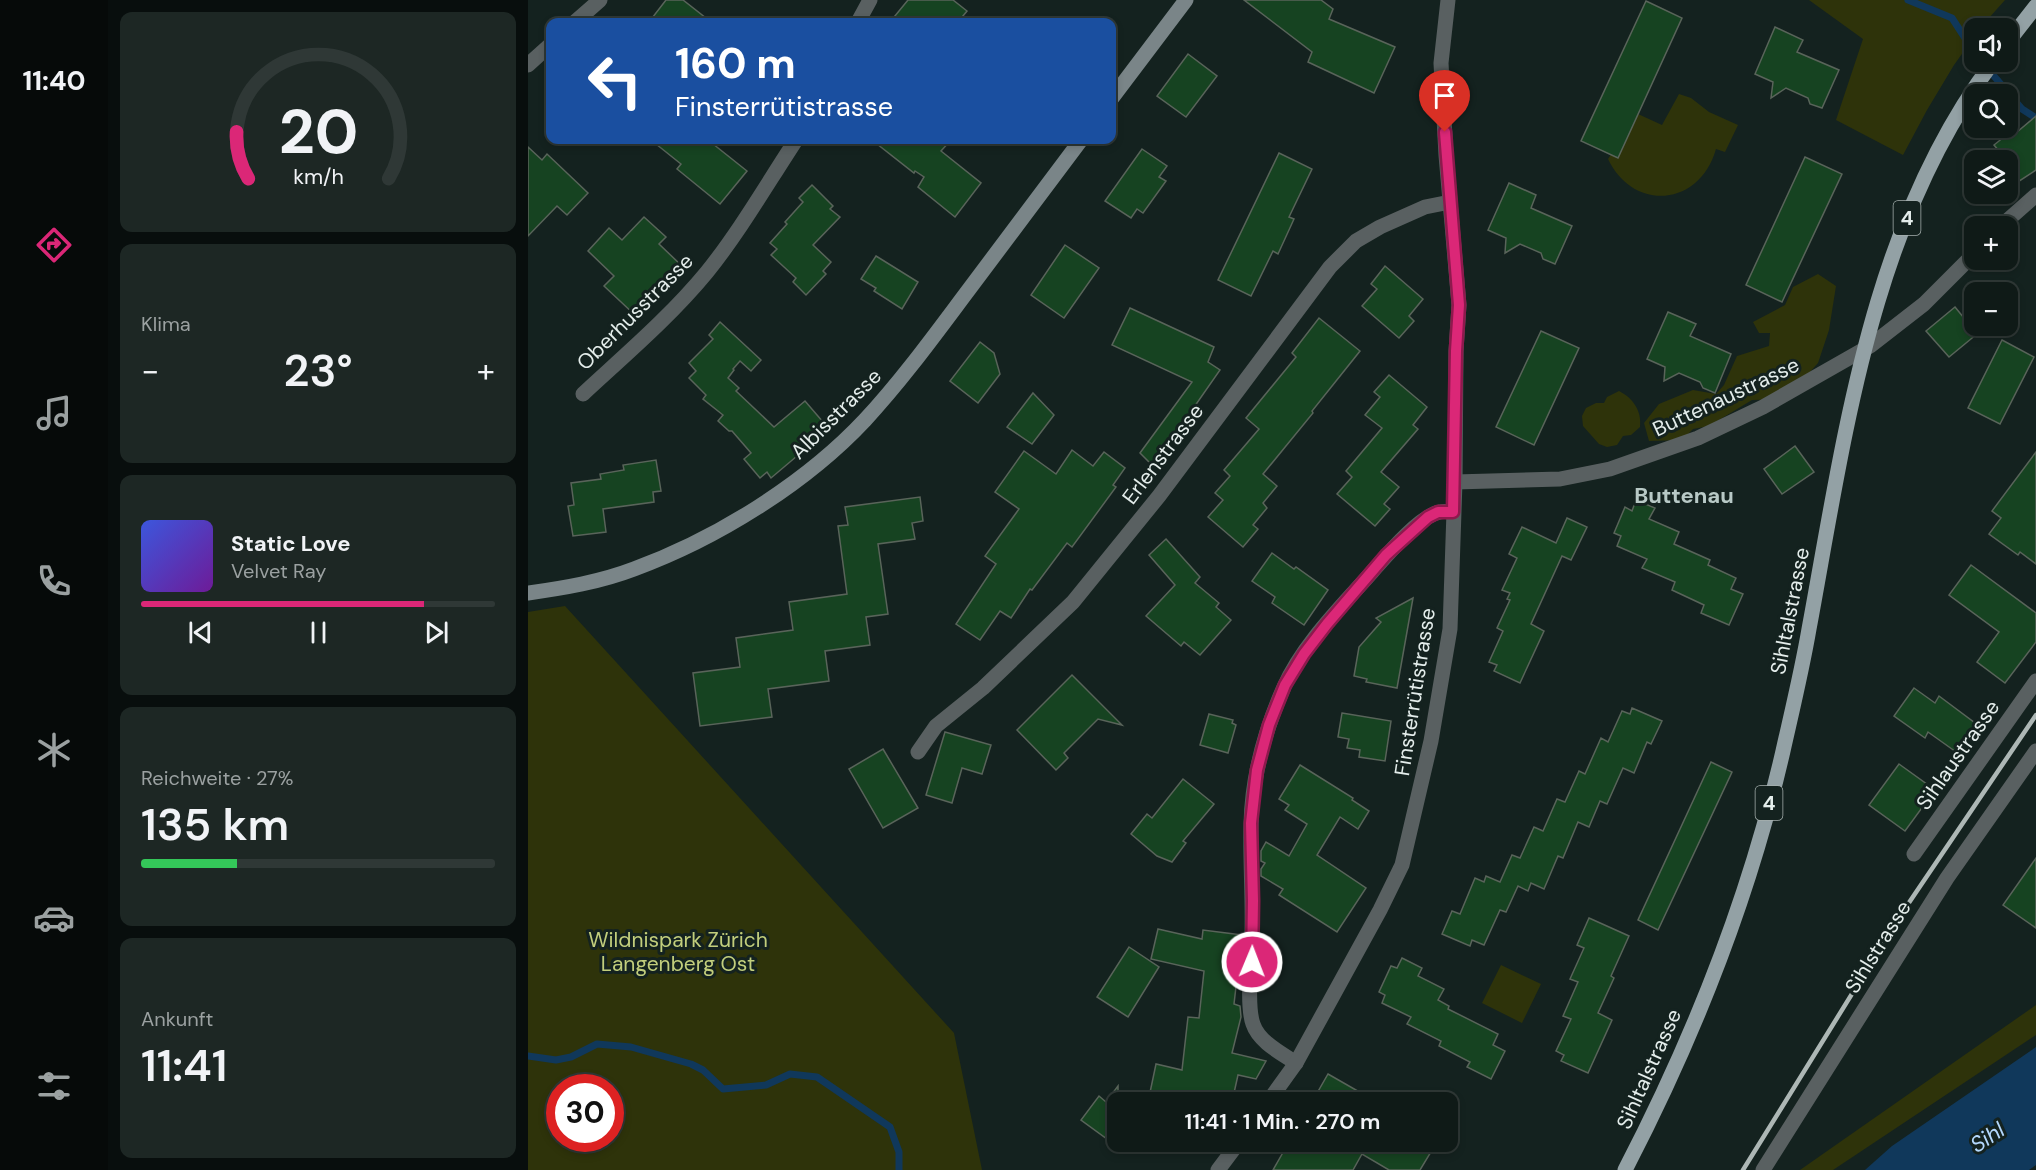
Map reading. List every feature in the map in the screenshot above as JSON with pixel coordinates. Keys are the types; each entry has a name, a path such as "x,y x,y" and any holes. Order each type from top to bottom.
{"main road":[{"path":"1116,93 1186,0"},
{"path":"2018,29 2031,12"},
{"name":"Sihltalstrasse","path":"1625,1170 1678,1058 1712,976 1754,857 1783,753 1860,369 1899,238 1937,152 1985,72"},
{"name":"Albisstrasse","path":"528,594 594,581 632,570 676,552 767,502 805,475 864,421 918,359 1078,144"}],"street":[{"path":"580,18 600,0"},
{"path":"860,18 870,0"},
{"name":"Finsterrütistrasse","path":"1275,1092 1296,1063 1380,910 1401,865 1431,741 1450,629 1459,305 1441,63 1448,0"},
{"path":"528,65 546,49"},
{"name":"Oberhusstrasse","path":"583,394 674,309 705,274 793,144"},
{"path":"2012,216 2036,195"},
{"name":"Erlenstrasse","path":"918,752 936,726 983,687 1073,602 1159,496 1330,267 1356,241 1380,227 1425,207 1450,202"},
{"name":"Buttenaustrasse","path":"1455,482 1560,479 1610,469 1698,438 1763,406 1870,346 1924,304 1964,264"},
{"path":"1296,1063 1264,1040 1253,1024 1250,1003 1253,901 1251,823 1257,770 1269,725 1285,685 1304,654 1334,615 1408,533 1438,512 1453,512"},
{"name":"Sihlaustrasse","path":"1914,854 2036,681"},
{"name":"Sihlstrasse","path":"1763,1170 1947,878 2036,751"},
{"path":"1218,1170 1232,1152"}],"green space":[{"path":"1809,0 2005,0 1989,18 1964,18 1964,51 1927,110 1903,155 1836,120 1863,39"},
{"path":"1679,94 1691,98 1709,112 1738,125 1725,152 1716,149 1708,168 1696,182 1682,191 1666,196 1649,195 1634,188 1619,176 1608,159 1638,114 1662,125"},
{"path":"1818,274 1836,286 1829,330 1818,363 1786,399 1752,400 1709,426 1693,429 1682,440 1649,441 1644,423 1659,404 1693,390 1716,394 1724,385 1737,356 1769,346 1770,333 1759,333 1753,322 1785,305 1793,287"},
{"path":"1619,391 1636,406 1640,416 1640,427 1631,435 1623,436 1617,445 1607,447 1599,444 1583,426 1582,416 1586,408 1596,403 1604,403 1607,397"},
{"name":"Wildnispark Zürich Langenberg Ost","path":"565,606 954,1033 982,1170 528,1170 528,612"},
{"path":"1501,965 1541,984 1522,1023 1482,1003"},
{"path":"2036,1005 2036,1035 1833,1170 1800,1170"}],"water":[{"name":"Sihl","path":"2036,1047 2036,1165 2029,1170 1865,1170 1892,1146"}],"building":[{"path":"666,0 683,0 706,18 652,18"},
{"path":"908,0 953,0 967,11 961,18 893,18"},
{"path":"1244,0 1321,0 1333,9 1329,19 1395,47 1374,93 1308,62 1312,52"},
{"path":"1646,1 1682,18 1618,158 1581,141"},
{"path":"1775,27 1803,40 1797,52 1839,70 1822,108 1810,104 1808,98 1786,88 1771,98 1773,82 1755,74"},
{"path":"1188,54 1217,76 1186,117 1157,96"},
{"path":"2036,116 2036,170 2018,182 2018,150 1998,150 1994,145 2003,138 2018,138 2018,131"},
{"path":"656,144 713,144 747,171 720,204 677,169 681,164"},
{"path":"877,144 947,144 941,151 981,183 955,217 918,187 924,177 915,171 914,173"},
{"path":"528,147 542,160 547,154 588,193 567,215 557,206 528,236"},
{"path":"1142,149 1167,166 1159,177 1166,181 1143,213 1137,209 1131,218 1105,201"},
{"path":"1279,153 1312,169 1289,217 1294,219 1278,254 1273,251 1251,296 1218,280"},
{"path":"1805,157 1842,174 1782,302 1746,285"},
{"path":"1509,183 1536,195 1531,208 1572,226 1555,264 1543,259 1541,253 1520,244 1505,253 1506,238 1488,230"},
{"path":"812,185 833,206 830,209 840,217 813,245 831,262 823,271 826,274 806,295 793,282 796,278 771,255 777,249 770,243 803,202 799,198"},
{"path":"644,217 666,237 659,244 683,267 636,316 604,286 614,276 588,251 609,228 622,240"},
{"path":"1065,245 1099,268 1064,318 1031,295"},
{"path":"876,256 918,282 902,309 874,291 876,288 861,279"},
{"path":"1385,266 1423,299 1409,316 1414,321 1399,338 1362,306 1377,289 1371,284"},
{"path":"1955,307 1964,318 1964,336 1975,336 1949,357 1926,331"},
{"path":"1130,308 1214,347 1208,362 1220,370 1153,466 1140,453 1192,382 1112,345"},
{"path":"1668,312 1696,324 1690,336 1731,354 1715,393 1703,388 1700,382 1679,373 1664,381 1665,367 1647,359"},
{"path":"1319,318 1360,351 1263,474 1277,486 1263,503 1267,508 1253,525 1258,529 1243,547 1208,517 1223,500 1215,493 1230,476 1224,470 1259,429 1246,418 1296,357 1292,353"},
{"path":"720,322 761,360 751,371 740,361 733,369 728,378 739,388 736,391 774,427 805,401 829,429 771,478 767,472 760,478 744,459 751,453 732,431 718,421 723,415 703,399 706,395 689,378 696,371 689,363 713,339 709,335"},
{"path":"1541,331 1579,348 1534,445 1496,427"},
{"path":"2002,340 2034,357 2000,424 1968,408"},
{"path":"980,342 994,353 1000,374 978,403 950,381"},
{"path":"1389,375 1427,407 1413,425 1418,429 1381,472 1399,487 1384,504 1390,509 1375,526 1337,494 1352,477 1346,471 1382,428 1365,415 1380,397 1374,392"},
{"path":"1033,393 1054,415 1032,444 1007,427"},
{"path":"1795,446 1814,472 1782,494 1764,469"},
{"path":"1072,450 1093,466 1104,452 1125,468 1113,485 1116,487 1072,547 1067,543 1032,590 1030,589 1011,618 1000,611 980,640 956,624 996,564 985,556 1019,509 995,492 1024,451 1056,474"},
{"path":"2036,452 2036,564 2020,552 2018,555 1989,534 2001,518 1992,511"},
{"path":"656,460 661,491 653,492 654,502 603,509 606,532 573,536 568,506 574,505 571,483 601,479 600,474 624,470 623,465"},
{"path":"920,497 923,521 912,523 915,539 878,544 888,614 866,617 870,645 825,651 829,681 768,689 772,717 700,726 693,673 740,667 736,638 793,630 789,602 847,594 838,526 848,525 845,507"},
{"path":"1636,500 1655,508 1649,519 1679,532 1674,544 1710,560 1708,565 1736,578 1731,589 1743,594 1729,625 1701,613 1704,605 1672,590 1675,582 1642,568 1647,559 1617,546 1621,536 1614,533 1625,507 1632,511"},
{"path":"1567,518 1587,527 1571,560 1562,556 1531,624 1544,631 1520,683 1494,671 1497,665 1489,662 1503,631 1497,628 1510,600 1507,599 1510,593 1502,590 1517,558 1509,554 1522,527 1556,543"},
{"path":"1166,539 1200,577 1195,583 1219,603 1216,607 1231,620 1200,655 1184,642 1181,646 1146,616 1175,585 1149,555"},
{"path":"1272,553 1328,590 1304,625 1272,603 1275,597 1252,581"},
{"path":"1971,565 2036,613 2036,642 2005,683 1977,662 1999,632 1949,595"},
{"path":"1413,598 1397,688 1366,682 1367,679 1354,676 1359,647 1381,622 1376,618"},
{"path":"1072,675 1122,725 1098,719 1064,753 1068,758 1056,770 1017,730"},
{"path":"1914,688 1935,703 1939,696 1979,726 1959,754 1928,732 1925,738 1894,716"},
{"path":"1632,708 1662,721 1651,744 1647,742 1634,773 1623,768 1607,804 1600,801 1589,827 1578,822 1563,858 1558,856 1544,889 1531,883 1528,891 1518,886 1506,912 1500,910 1484,945 1472,940 1470,946 1442,934 1452,911 1460,914 1475,878 1484,882 1486,876 1500,882 1512,855 1520,858 1534,827 1543,831 1557,799 1565,802 1579,771 1585,774 1601,738 1608,742 1622,711 1630,714"},
{"path":"1342,713 1391,721 1385,761 1359,757 1360,750 1347,748 1349,739 1338,737"},
{"path":"1209,714 1233,720 1232,723 1236,725 1228,753 1200,745"},
{"path":"945,732 991,745 982,774 962,768 952,803 926,795"},
{"path":"883,749 918,808 883,828 849,769"},
{"path":"1711,762 1732,772 1658,930 1638,920"},
{"path":"1899,764 1935,790 1905,831 1869,805"},
{"path":"1300,765 1353,798 1352,800 1369,811 1358,829 1340,817 1317,855 1366,888 1337,932 1279,895 1283,889 1261,876 1261,869 1265,863 1261,861 1261,851 1266,842 1289,856 1307,824 1285,810 1289,805 1279,799"},
{"path":"1183,779 1214,804 1183,841 1186,843 1172,862 1157,856 1131,834 1147,814 1152,818"},
{"path":"2036,858 2036,928 2003,905"},
{"path":"1589,918 1629,936 1598,1013 1612,1020 1588,1073 1561,1061 1564,1055 1556,1051 1571,1019 1563,1016 1578,982 1570,979 1584,948 1577,945"},
{"path":"1158,929 1202,939 1203,930 1242,935 1234,1004 1240,1006 1241,1017 1232,1053 1266,1061 1256,1079 1238,1075 1234,1092 1150,1092 1156,1064 1182,1070 1188,1017 1199,1018 1204,971 1151,959"},
{"path":"1129,947 1159,967 1128,1017 1097,997"},
{"path":"1402,958 1422,968 1418,976 1444,989 1438,1000 1449,1006 1448,1009 1498,1034 1493,1045 1505,1051 1491,1079 1467,1067 1470,1062 1439,1046 1441,1041 1407,1024 1411,1017 1382,1003 1385,995 1379,992 1391,966 1397,968"},
{"path":"1328,1074 1360,1092 1318,1092"},
{"path":"1099,1096 1106,1102 1107,1139 1081,1120"},
{"path":"1283,1152 1431,1152 1420,1170 1389,1170 1362,1154 1353,1170 1273,1170"}],"waterway":[{"path":"1908,0 1952,18 1964,37"},
{"path":"1991,72 2022,109 2036,118"},
{"path":"528,1056 556,1060 571,1057 597,1044 631,1047 691,1064 703,1070 723,1089 766,1085 790,1074 817,1077 890,1127 899,1152 899,1170"}],"railway":[{"path":"1743,1170 1902,913 2036,715"}],"district":[{"name":"Buttenau","path":"1684,495"}],"route":[{"path":"1252,962 1251,823 1257,770 1269,725 1285,685 1304,654 1327,624 1386,555 1428,517 1438,512 1453,512 1459,305 1445,132"}]}
